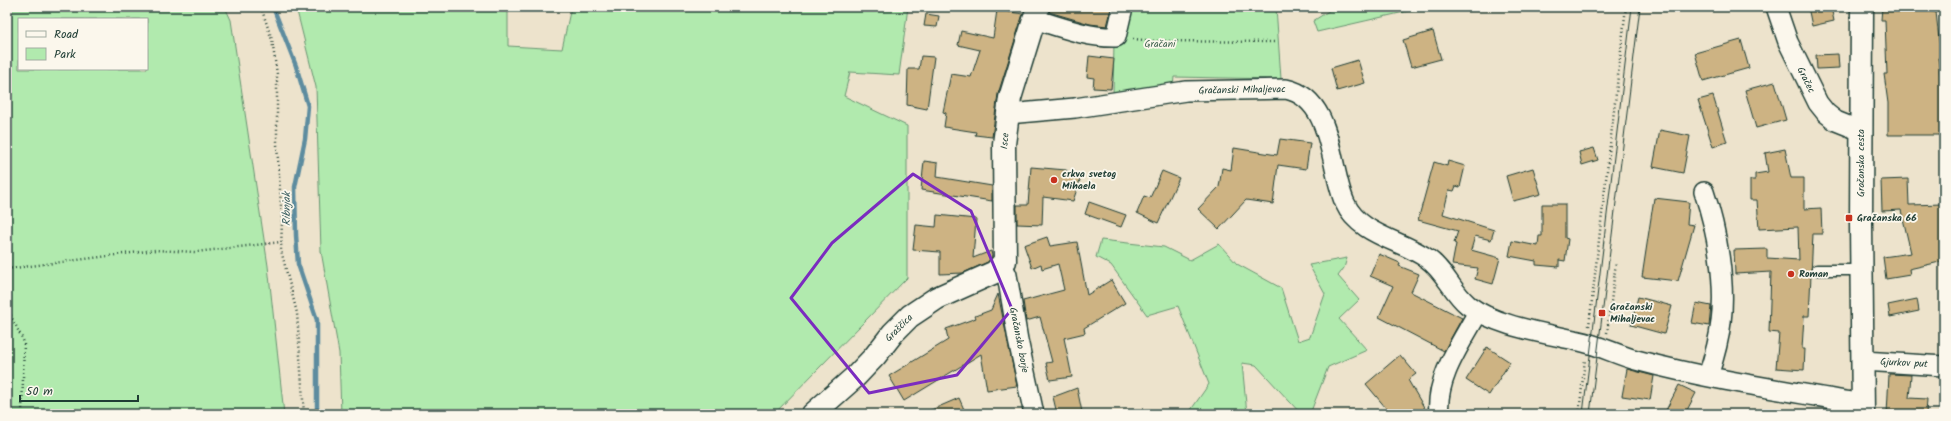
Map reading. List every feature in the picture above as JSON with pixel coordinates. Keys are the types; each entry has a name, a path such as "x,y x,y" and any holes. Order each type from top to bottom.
{"street":[{"path":"1116,37 1123,7"},
{"name":"Gračec","path":"1776,7 1788,42 1818,103 1826,113 1836,121 1861,131"},
{"name":"Gračanska cesta","path":"1862,7 1861,270 1863,409"},
{"name":"Isce","path":"1003,266 1006,255 1003,194 1004,144 1010,98 1036,13 1089,34 1104,38 1116,37"},
{"name":"Gračanski Mihaljevac","path":"1008,114 1075,108 1191,90 1286,88 1294,90 1300,93 1311,103 1325,130 1330,144 1341,192 1350,213 1374,232 1418,252 1431,261 1457,294 1478,312 1546,335 1587,344 1635,360 1863,409"},
{"path":"1704,192 1713,224 1720,267 1722,305 1719,337 1708,376"},
{"name":"Graščica","path":"813,414 856,376 875,356 893,333 910,316 937,298 995,272 1003,266"},
{"name":"Gračansko borje","path":"1003,266 1007,276 1018,340 1034,414"},
{"path":"1439,414 1442,386 1446,374 1478,312"},
{"name":"Gjurkov put","path":"1863,361 1944,366"}],"lane":[{"path":"1817,270 1861,270"}],"path":[{"path":"261,7 272,40 277,74 277,144 282,221 281,250 297,313 304,414"},
{"path":"1579,414 1626,7"},
{"path":"1116,37 1155,41 1275,42"},
{"path":"7,268 154,250 196,252 281,242"},
{"path":"1606,333 1616,262"},
{"path":"7,308 24,342 22,414"}],"highlighted area":[{"path":"913,174 971,211 1012,309 957,375 869,393 791,298 832,243"}],"green space":[{"path":"7,7 225,7 231,20 268,266 284,414 7,414"},
{"path":"296,7 508,7 508,46 562,49 571,7 908,7 899,75 850,72 844,96 907,126 907,278 774,414 341,414 339,353 321,251 316,87"},
{"name":"Gračani","path":"1127,7 1276,7 1281,79 1174,77 1173,87 1113,97 1114,41"},
{"path":"1335,7 1426,7 1317,32 1313,21"},
{"path":"1101,240 1164,247 1190,260 1219,244 1237,264 1281,288 1298,341 1310,337 1325,294 1309,265 1347,258 1344,268 1338,276 1359,300 1339,319 1367,350 1328,367 1310,414 1301,414 1256,365 1242,363 1247,414 1188,414 1209,384 1178,306 1147,315 1111,265 1096,257"}],"building":[{"path":"1050,7 1112,7 1107,26 1090,24 1049,12"},
{"path":"1808,7 1831,7 1834,21 1812,26"},
{"path":"1882,7 1936,12 1941,57 1938,58 1942,86 1944,85 1944,135 1888,135 1888,103 1884,74 1887,74 1885,20 1881,20"},
{"path":"997,10 1023,14 998,94 992,137 975,135 976,132 944,127 946,113 943,112 951,74 971,77 980,50 958,45 961,31 993,38"},
{"path":"926,14 939,16 937,27 924,26"},
{"path":"1433,31 1441,59 1411,67 1403,40"},
{"path":"1741,40 1749,68 1703,81 1695,53"},
{"path":"1838,54 1839,68 1817,69 1816,55"},
{"path":"921,56 934,57 927,109 907,105 908,69 919,69"},
{"path":"1089,56 1114,59 1111,89 1093,88 1094,78 1087,77"},
{"path":"1358,60 1365,83 1337,91 1331,68"},
{"path":"1775,82 1786,120 1756,128 1745,90"},
{"path":"1713,96 1727,142 1713,147 1698,100"},
{"path":"1660,130 1690,136 1683,173 1653,167"},
{"path":"1280,139 1310,143 1306,169 1278,165 1273,204 1246,200 1219,229 1198,209 1219,187 1222,168 1231,170 1234,148 1277,155"},
{"path":"1594,148 1598,160 1582,165 1579,152"},
{"path":"1785,149 1791,178 1804,178 1804,209 1821,208 1822,234 1813,234 1809,316 1804,316 1802,349 1805,349 1804,370 1776,368 1779,333 1769,332 1771,272 1735,274 1734,250 1767,249 1767,258 1799,260 1798,227 1759,229 1757,200 1750,200 1750,180 1755,180 1755,174 1768,172 1765,153"},
{"path":"924,161 938,163 937,177 992,186 992,201 921,190"},
{"path":"1448,161 1465,166 1460,187 1456,186 1454,191 1449,190 1443,214 1494,230 1491,240 1475,236 1471,250 1500,258 1493,284 1475,279 1478,268 1452,265 1456,244 1454,243 1458,231 1418,220 1434,162 1447,166"},
{"path":"1031,167 1066,170 1080,180 1073,201 1043,197 1042,225 1017,224 1017,205 1028,205"},
{"path":"1533,168 1541,194 1513,201 1506,176"},
{"path":"1162,171 1179,178 1158,223 1137,213 1144,196 1150,198"},
{"path":"1908,179 1909,205 1943,204 1944,261 1909,269 1910,275 1886,279 1883,257 1911,253 1901,210 1882,211 1881,180"},
{"path":"1654,198 1689,202 1687,224 1694,225 1678,281 1642,277"},
{"path":"1089,202 1126,215 1121,227 1085,214"},
{"path":"1542,204 1565,204 1565,238 1568,239 1565,261 1559,260 1559,267 1536,265 1536,261 1509,256 1512,241 1538,246 1539,236 1542,236"},
{"path":"937,215 976,219 973,258 991,251 992,256 988,262 963,273 940,274 940,252 913,250 916,225 936,227"},
{"path":"1047,237 1050,246 1077,242 1087,295 1111,280 1125,303 1084,328 1085,333 1064,338 1072,377 1050,380 1046,363 1052,362 1040,317 1026,321 1023,301 1064,290 1058,264 1042,269 1041,264 1032,268 1024,245"},
{"path":"1379,254 1400,263 1399,266 1419,274 1411,292 1462,318 1444,351 1379,317 1393,286 1370,276"},
{"path":"998,294 1017,386 987,390 981,354 904,401 889,376 948,340 946,329 976,318 975,316 991,310"},
{"path":"1638,297 1672,306 1664,334 1631,325"},
{"path":"1917,299 1919,311 1890,317 1888,305"},
{"path":"1696,303 1711,306 1709,326 1692,323"},
{"path":"1487,347 1510,362 1489,395 1466,380"},
{"path":"1400,355 1416,374 1408,380 1428,414 1391,414 1366,384"},
{"path":"1627,369 1654,376 1650,400 1622,396"},
{"path":"1889,374 1911,375 1909,398 1927,399 1926,414 1887,414"},
{"path":"1679,385 1696,393 1685,414 1664,414"},
{"path":"1077,388 1082,412 1057,414 1053,397"},
{"path":"959,398 966,414 922,414"}],"waterway":[{"name":"Ribnjak","path":"273,7 296,66 308,106 305,139 295,187 296,235 298,264 317,320 317,414"}],"tram line":[{"path":"1583,414 1632,7"},
{"path":"1590,414 1640,7"}],"place":[{"name":"crkva svetog Mihaela","path":"1054,180"},
{"name":"Gračanska 66","path":"1849,218"},
{"name":"Roman","path":"1791,274"},
{"name":"Gračanski Mihaljevac","path":"1602,313"}]}
